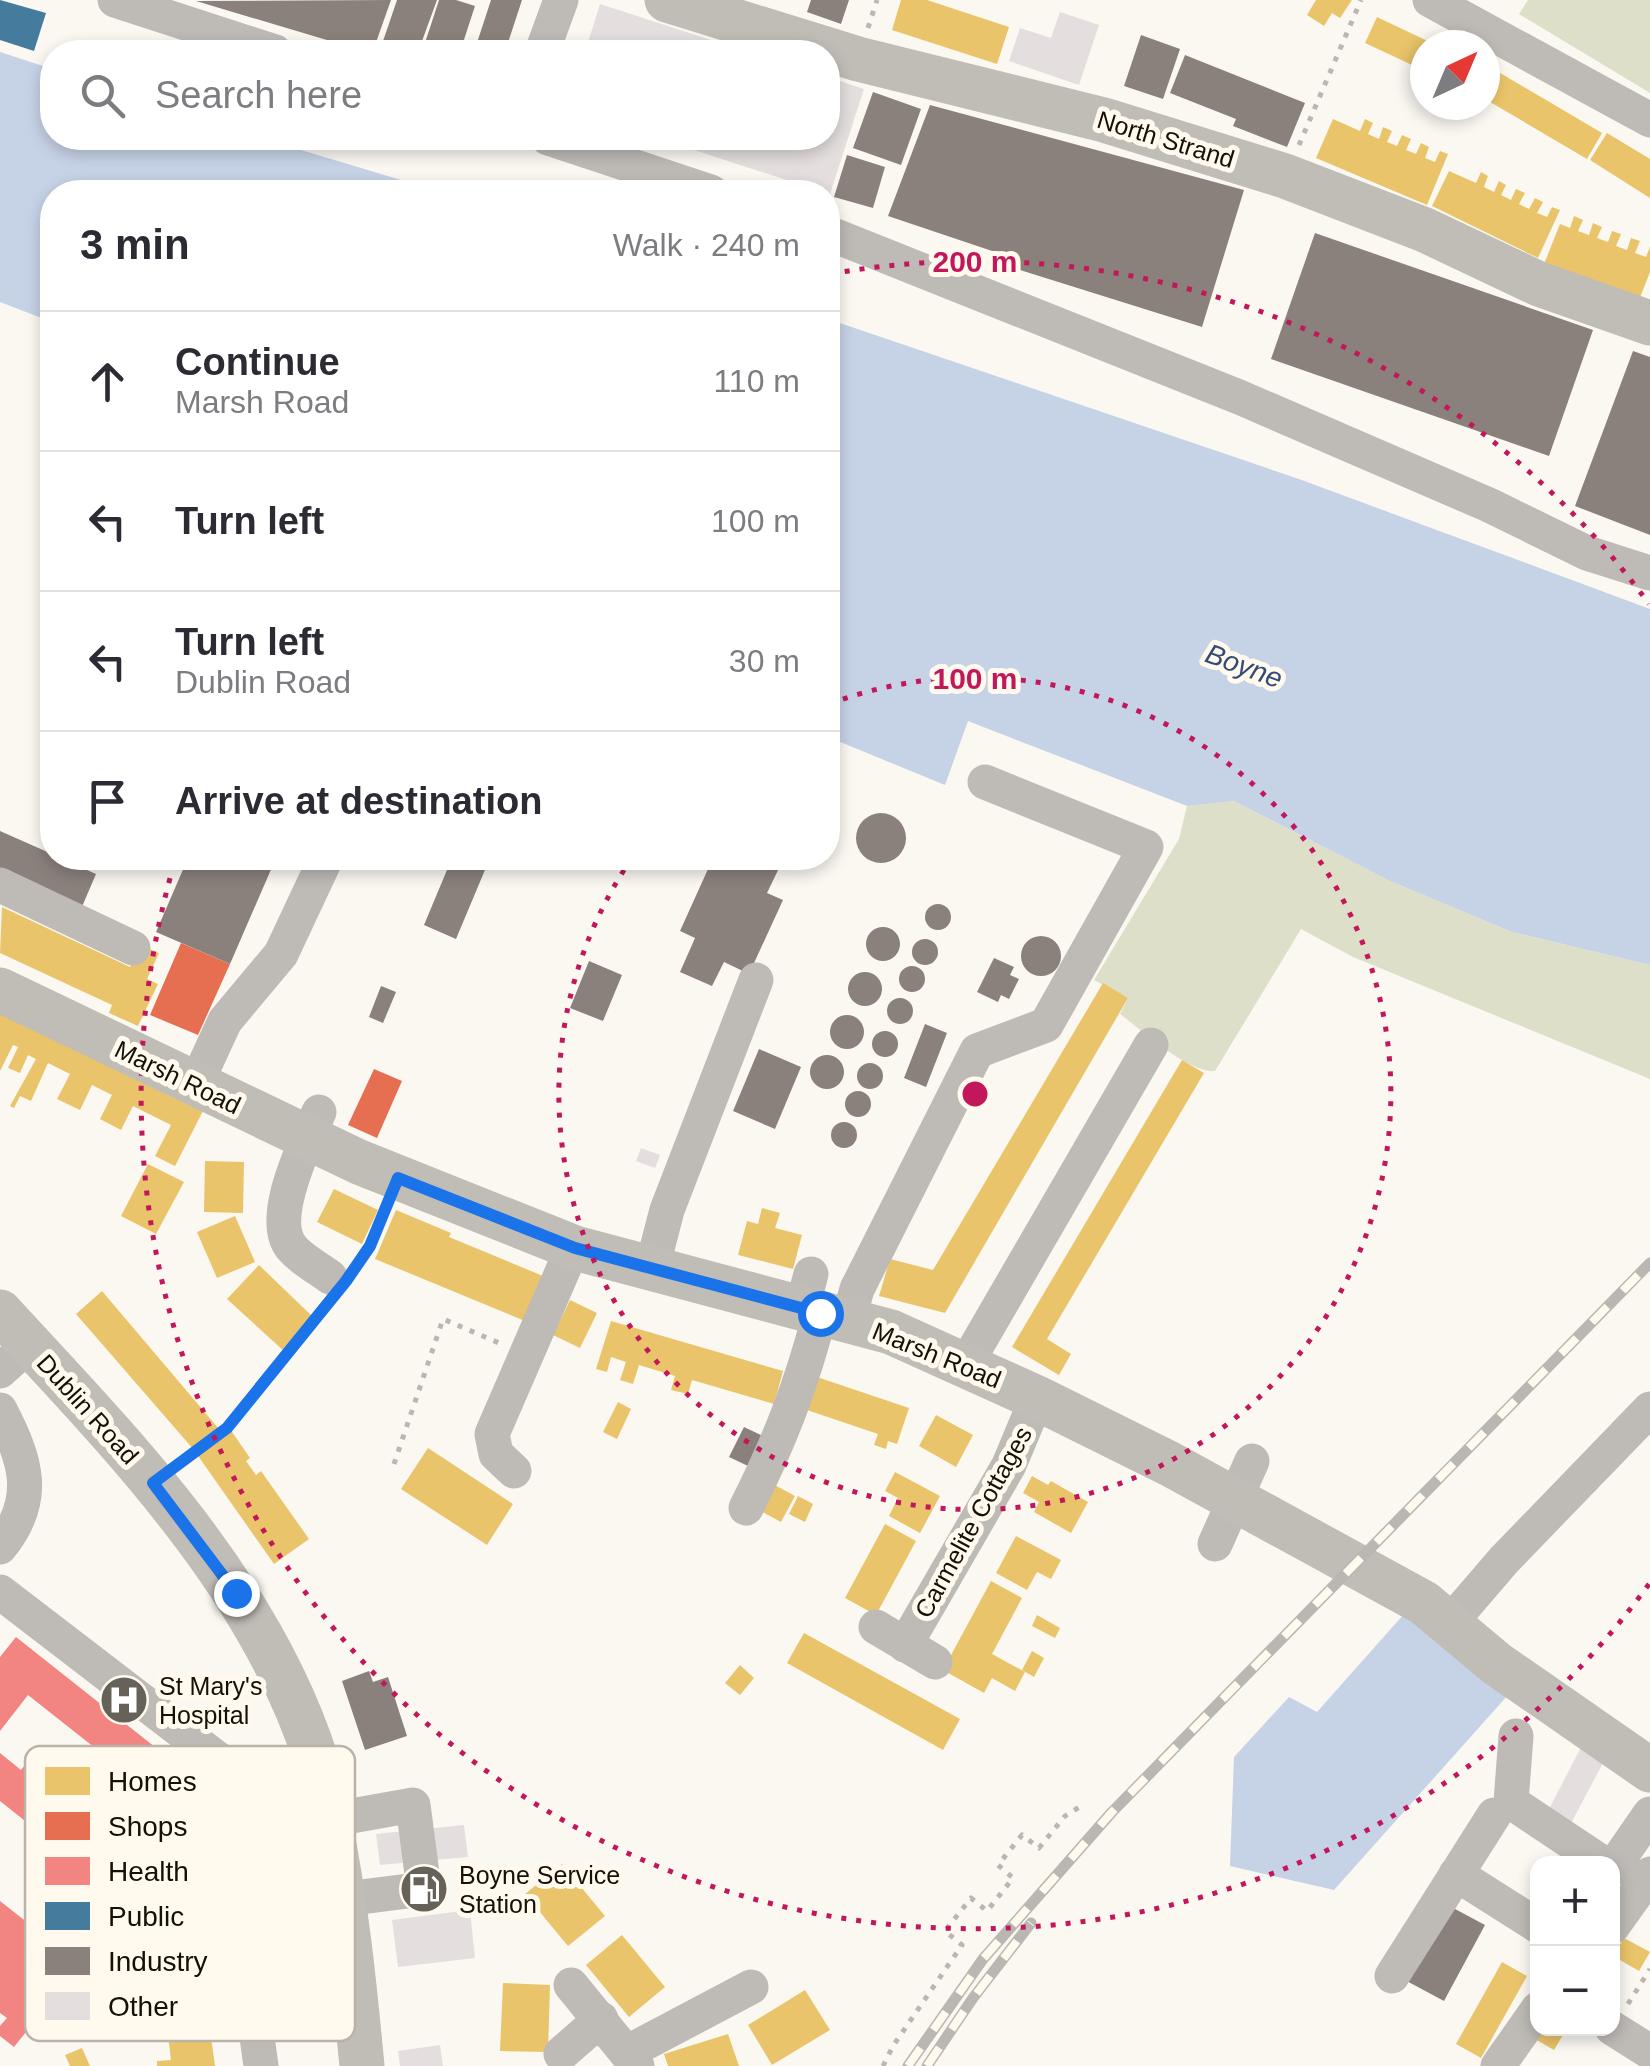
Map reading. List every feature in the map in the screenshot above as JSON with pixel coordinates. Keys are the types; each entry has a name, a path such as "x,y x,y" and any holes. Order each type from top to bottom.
{"main road":[{"name":"North Strand","path":"666,0 796,40"},
{"name":"North Strand","path":"840,53 1104,120 1286,176 1425,230 1540,284 1650,323"},
{"name":"Marsh Road","path":"0,990 195,1086 313,1125 398,1178 573,1247 820,1304 1037,1398 1244,1480 1424,1603 1497,1664 1650,1770"},
{"name":"Dublin Road","path":"10,1342 153,1483 236,1593 280,1674 310,1746"},
{"name":"Dublin Road","path":"355,1997 362,2066"}],"street":[{"path":"115,0 237,40"},
{"path":"547,40 562,0"},
{"path":"1430,0 1480,12 1650,120"},
{"path":"584,150 675,180"},
{"path":"840,238 1239,397 1489,505 1587,553 1650,573"},
{"path":"746,1508 779,1444 804,1376 820,1304 857,1289 977,1051 1046,1026 1146,847 986,782"},
{"path":"195,1086 225,1021 282,954 320,870"},
{"path":"1,889 133,948"},
{"path":"652,1268 667,1210 756,980"},
{"path":"966,1364 1151,1044"},
{"path":"313,1125 289,1186 284,1226 290,1247 340,1281"},
{"path":"514,1472 496,1454 492,1434 573,1247"},
{"name":"Carmelite Cottages","path":"905,1645 1009,1465 1037,1398"},
{"path":"1449,1624 1504,1560 1650,1409"},
{"path":"0,1410 27,1474 24,1502 0,1547"},
{"path":"1215,1544 1244,1480"},
{"path":"0,1592 201,1746"},
{"path":"1516,1736 1510,1802 1592,1856"},
{"path":"355,1815 413,1804 424,1889 355,1898"},
{"path":"1620,1857 1650,1814"},
{"path":"1392,1976 1494,1815"},
{"path":"1456,1874 1530,1921"},
{"path":"1620,1917 1650,1874"},
{"path":"571,1985 633,2059 751,1987"},
{"path":"561,2054 601,2020"},
{"path":"1498,2066 1530,2020"},
{"path":"1620,2024 1650,2052"},
{"path":"258,2041 261,2066"}],"path":[{"path":"1286,176 1362,0"},
{"path":"153,1483 227,1428 370,1246 398,1178"},
{"path":"394,1464 443,1319 525,1354"},
{"path":"883,2066 892,2046 962,1945 945,1931 971,1898 987,1910 1013,1878 998,1865 1022,1835 1039,1848 1066,1816 1081,1806"},
{"path":"1620,2016 1650,1969"}],"green space":[{"path":"1528,0 1650,0 1650,93 1519,14"},
{"path":"1234,801 1390,881 1512,932 1650,965 1650,1079 1353,957 1301,929 1215,1071 1192,1065 1166,1049 1120,1014 1128,998 1094,980 1179,839 1187,806"}],"water":[{"path":"0,52 40,65 40,150 301,150 401,180 40,180 40,317 0,302"},
{"name":"Boyne","path":"840,323 1299,479 1650,609 1650,965 1512,932 1390,881 1234,801 1187,806 968,721 945,785 840,742"},
{"path":"1404,1614 1508,1695 1334,1890 1230,1866 1234,1757 1289,1697 1317,1712"}],"building: Homes":[{"path":"901,0 927,0 1009,27 997,64 892,30"},
{"path":"1316,0 1352,0 1340,18 1332,13 1324,26 1307,15"},
{"path":"1377,17 1410,33 1410,64 1365,43"},
{"path":"1500,73 1602,133 1587,159 1500,108"},
{"path":"1333,119 1360,131 1365,119 1373,123 1368,134 1379,139 1383,127 1392,131 1387,142 1397,146 1402,135 1411,139 1406,150 1416,154 1421,143 1429,147 1425,158 1435,162 1440,151 1448,154 1427,205 1316,158"},
{"path":"1607,133 1650,159 1650,198 1590,160"},
{"path":"1449,171 1476,183 1481,172 1488,176 1484,187 1494,192 1499,181 1506,185 1501,195 1511,200 1516,189 1525,193 1519,204 1529,209 1535,198 1543,202 1537,213 1547,217 1552,207 1560,210 1538,258 1432,206"},
{"path":"1574,216 1583,220 1578,231 1589,235 1593,223 1602,227 1597,238 1608,242 1612,231 1621,234 1616,246 1627,250 1631,238 1640,241 1635,253 1646,257 1650,247 1650,272 1639,300 1544,264 1560,224 1570,228"},
{"path":"2,907 130,967 141,945 159,953 147,979 158,984 138,1026 109,1013 112,1005 0,953"},
{"path":"1103,983 1128,998 945,1313 879,1296 890,1259 933,1270"},
{"path":"0,1013 203,1111 175,1166 155,1156 171,1125 133,1106 121,1130 100,1119 112,1095 92,1085 80,1110 57,1099 70,1074 48,1063 31,1101 20,1096 14,1108 10,1106 36,1059 28,1055 20,1073 8,1068 18,1047 13,1045 0,1071"},
{"path":"1182,1060 1204,1073 1047,1339 1071,1354 1059,1375 1012,1347"},
{"path":"205,1161 244,1162 243,1213 204,1212"},
{"path":"148,1164 184,1182 156,1234 121,1216"},
{"path":"334,1189 378,1210 362,1244 317,1222"},
{"path":"762,1208 780,1213 775,1228 802,1235 793,1269 738,1255 747,1221 758,1224"},
{"path":"396,1210 543,1276 525,1321 375,1259"},
{"path":"235,1216 255,1262 217,1278 197,1232"},
{"path":"259,1265 314,1318 285,1352 227,1299"},
{"path":"102,1291 219,1429 194,1450 76,1314"},
{"path":"570,1300 597,1313 580,1348 553,1335"},
{"path":"611,1321 783,1371 774,1404 692,1380 688,1394 671,1390 675,1376 639,1365 633,1384 620,1380 626,1362 611,1357 607,1372 596,1369"},
{"path":"814,1376 909,1408 897,1444 888,1441 886,1449 874,1445 878,1434 804,1409"},
{"path":"618,1402 631,1409 617,1439 603,1432"},
{"path":"936,1415 973,1435 956,1467 919,1446"},
{"path":"230,1429 250,1458 246,1461 256,1475 261,1471 309,1539 274,1564 196,1453"},
{"path":"428,1448 513,1504 487,1545 401,1489"},
{"path":"895,1472 940,1496 920,1533 889,1516 898,1498 885,1491"},
{"path":"1032,1476 1048,1485 1051,1481 1088,1502 1071,1533 1034,1512 1039,1502 1023,1493"},
{"path":"771,1483 795,1496 781,1522 757,1509"},
{"path":"798,1496 813,1504 805,1522 789,1514"},
{"path":"885,1524 916,1541 876,1615 845,1598"},
{"path":"1016,1536 1061,1560 1051,1579 1037,1572 1027,1590 996,1573"},
{"path":"991,1581 1022,1598 992,1654 1025,1672 1015,1691 992,1678 984,1693 943,1670"},
{"path":"1037,1615 1060,1628 1055,1638 1032,1626"},
{"path":"804,1633 960,1719 943,1750 787,1663"},
{"path":"1032,1651 1044,1658 1034,1677 1022,1670"},
{"path":"740,1665 754,1678 740,1695 725,1683"},
{"path":"562,1864 605,1916 568,1946 525,1894"},
{"path":"622,1935 665,1987 629,2017 586,1965"},
{"path":"1624,1938 1650,1952 1639,1971 1620,1960"},
{"path":"1502,1962 1527,1976 1481,2058 1456,2044"},
{"path":"503,1983 550,1985 548,2052 500,2051"},
{"path":"805,1990 830,2030 772,2065 748,2025"},
{"path":"728,2034 739,2066 668,2066 664,2054"},
{"path":"1537,2036 1562,2036 1554,2050 1535,2039"},
{"path":"169,2041 212,2041 215,2066 157,2066 157,2061 171,2060"},
{"path":"82,2048 90,2066 70,2066 65,2055"}],"building: Shops":[{"path":"181,943 230,964 198,1035 150,1015"},
{"path":"374,1069 402,1081 377,1138 348,1125"}],"building: Health":[{"path":"16,1637 154,1746 93,1746 28,1695 0,1731 0,1657"},
{"path":"0,1753 21,1770 25,1765 25,1821 0,1801"},
{"path":"0,1901 25,1921 25,2033 14,2047 0,2036 0,2026 7,2018 0,2013"}],"building: Public":[{"path":"0,0 46,13 34,51 0,40"}],"building: Industry":[{"path":"391,0 377,40 327,40 196,1"},
{"path":"397,0 437,0 422,40 383,40"},
{"path":"439,0 475,6 464,40 426,40"},
{"path":"491,0 522,0 509,40 478,40"},
{"path":"811,0 849,0 841,24 807,12"},
{"path":"1141,35 1180,49 1163,99 1124,86"},
{"path":"1185,55 1305,103 1287,147 1233,126 1236,119 1170,93"},
{"path":"873,92 921,109 901,165 853,148"},
{"path":"930,105 1244,190 1202,327 1001,264 1004,255 888,216"},
{"path":"847,155 885,167 873,208 840,199 839,180"},
{"path":"1315,233 1593,330 1549,456 1271,359"},
{"path":"1633,351 1650,357 1650,535 1575,506"},
{"path":"881,813 899,820 906,838 899,856 881,863 863,856 856,838 863,820"},
{"path":"0,831 40,849 40,870 87,870 96,874 81,909 0,873"},
{"path":"183,870 271,870 230,964 156,932"},
{"path":"447,870 485,870 456,939 424,925"},
{"path":"708,870 778,870 767,893 783,900 749,974 724,962 712,986 680,972 695,938 680,931"},
{"path":"938,904 947,908 951,917 947,926 938,930 929,926 925,917 929,908"},
{"path":"883,927 895,932 900,944 895,956 883,961 871,956 866,944 871,932"},
{"path":"1041,936 1055,942 1061,956 1055,970 1041,976 1027,970 1021,956 1027,942"},
{"path":"925,939 934,943 938,952 934,961 925,965 916,961 912,952 916,943"},
{"path":"994,958 1014,967 1010,975 1019,979 1009,999 1001,995 998,1002 977,992"},
{"path":"589,961 622,975 603,1021 570,1008"},
{"path":"912,966 921,970 925,979 921,988 912,992 903,988 899,979 903,970"},
{"path":"865,972 877,977 882,989 877,1001 865,1006 853,1001 848,989 853,977"},
{"path":"381,986 396,992 383,1023 369,1017"},
{"path":"900,998 909,1002 913,1011 909,1020 900,1024 891,1020 887,1011 891,1002"},
{"path":"847,1015 859,1020 864,1032 859,1044 847,1049 835,1044 830,1032 835,1020"},
{"path":"925,1024 947,1033 926,1087 904,1078"},
{"path":"885,1031 894,1035 898,1044 894,1053 885,1057 876,1053 872,1044 876,1035"},
{"path":"759,1049 801,1067 775,1129 733,1111"},
{"path":"827,1055 839,1060 844,1072 839,1084 827,1089 815,1084 810,1072 815,1060"},
{"path":"870,1063 879,1067 883,1076 879,1085 870,1089 861,1085 857,1076 861,1067"},
{"path":"858,1091 867,1095 871,1104 867,1113 858,1117 849,1113 845,1104 849,1095"},
{"path":"844,1122 853,1126 857,1135 853,1144 844,1148 835,1144 831,1135 835,1126"},
{"path":"744,1427 763,1436 748,1466 729,1457"},
{"path":"369,1671 373,1682 388,1677 407,1736 365,1750 342,1681"},
{"path":"1442,1902 1485,1925 1444,2001 1401,1978"}],"building: Other":[{"path":"600,4 711,40 589,40"},
{"path":"1060,12 1099,25 1079,85 1009,61 1020,28 1051,38"},
{"path":"840,81 864,89 835,180 787,180 694,150 840,150"},
{"path":"641,1148 660,1155 655,1168 636,1161"},
{"path":"1580,1749 1604,1761 1569,1827 1546,1815"},
{"path":"464,1825 468,1857 380,1865 376,1834"},
{"path":"470,1910 475,1958 398,1967 392,1920"},
{"path":"440,2045 443,2066 400,2066 398,2051"}],"railway":[{"path":"908,2066 983,1959 1112,1812 1650,1263"},
{"path":"927,2066 1031,1923"}],"place":[{"name":"St Mary's Hospital","path":"124,1700"},
{"name":"Boyne Service Station","path":"424,1889"}],"route":[{"path":"236,1593 153,1483 227,1428 346,1281 370,1246 398,1178 575,1248 820,1313"}]}
